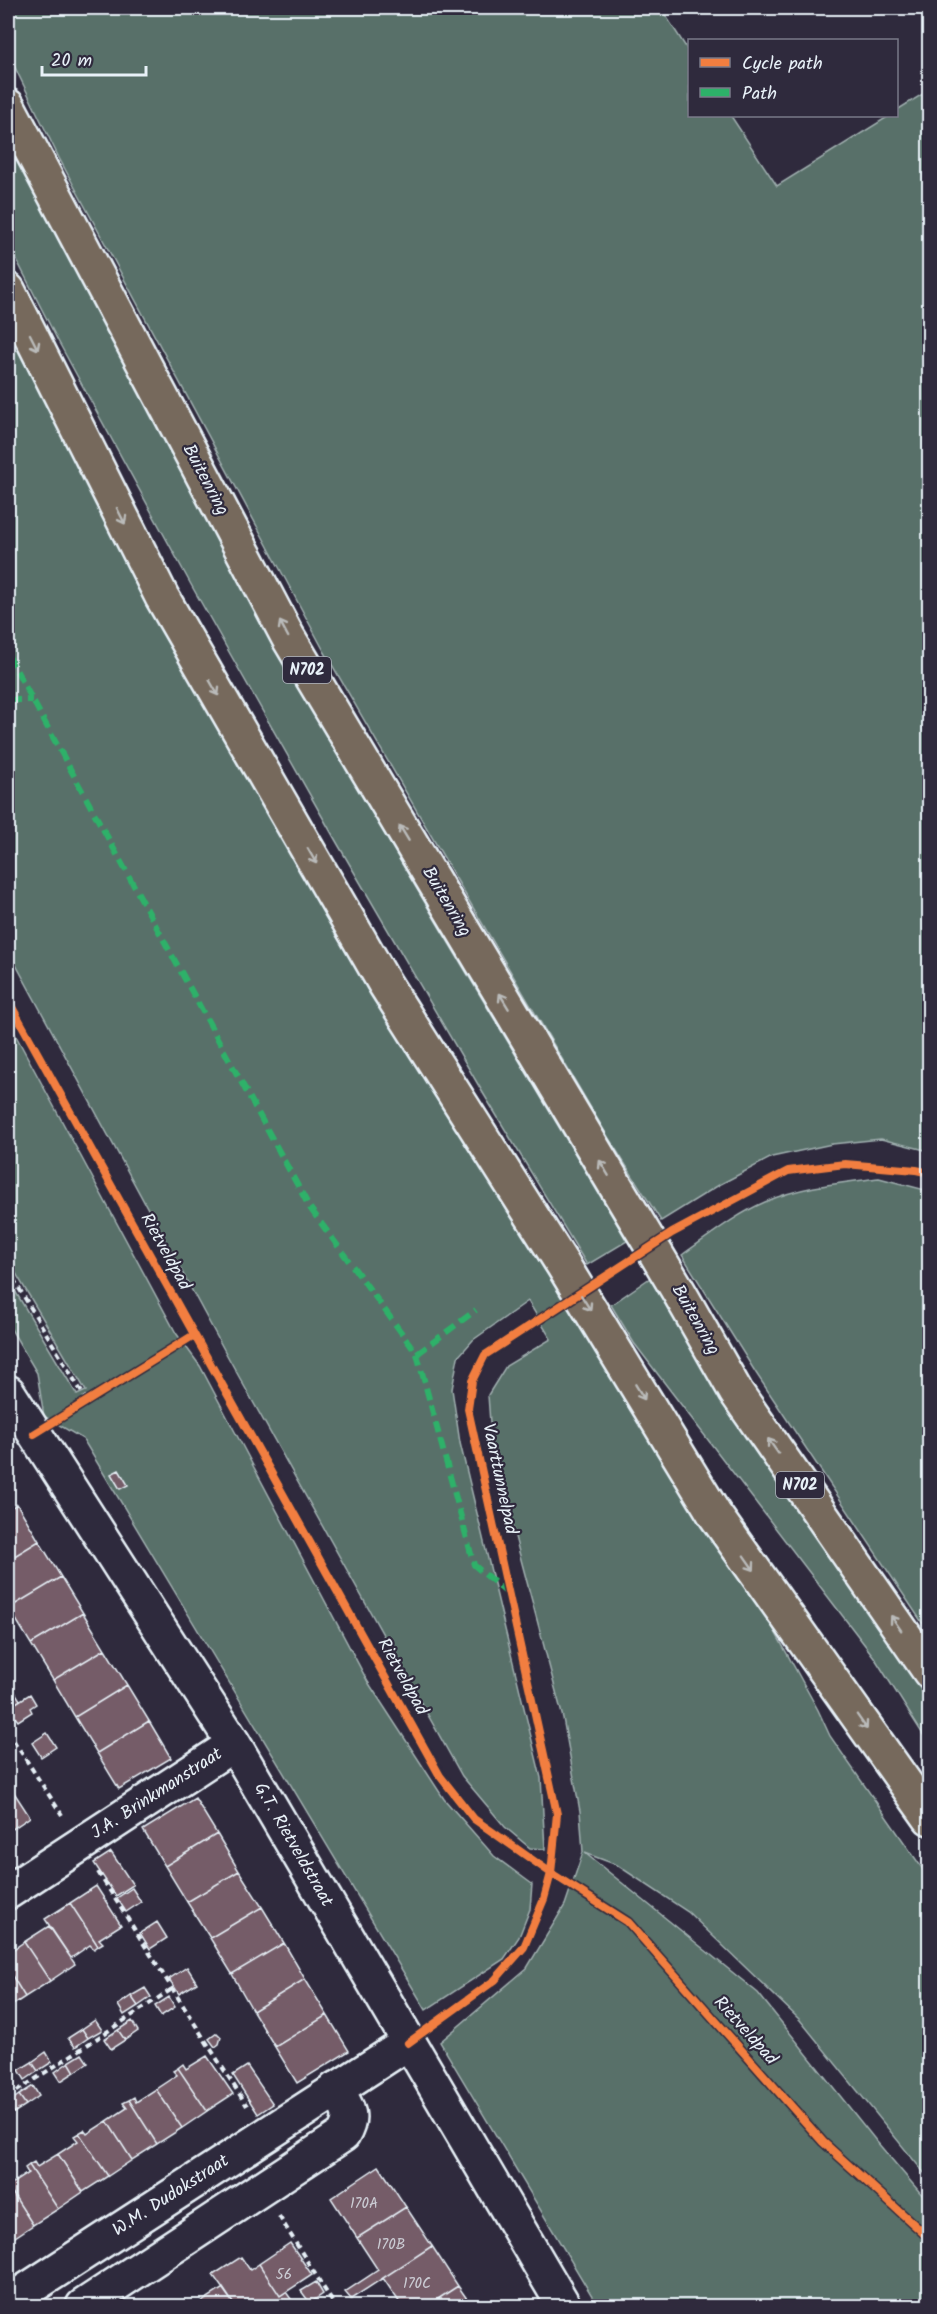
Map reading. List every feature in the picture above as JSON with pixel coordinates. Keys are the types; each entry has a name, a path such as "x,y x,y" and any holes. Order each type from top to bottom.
{"highway":[{"name":"Buitenring","path":"8,106 288,637 680,1292 736,1392 930,1671"},
{"path":"8,290 162,597 385,984 563,1265 715,1515 930,1818"}],"street":[{"name":"G.T. Rietveldstraat","path":"8,1392 234,1744 564,2307"},
{"name":"J.A. Brinkmanstraat","path":"8,1892 234,1744"},
{"name":"W.M. Dudokstraat","path":"8,2302 408,2043"},
{"path":"83,2307 343,2135 350,2124 348,2108 334,2089"}],"path":[{"path":"8,1270 87,1401"},
{"path":"78,1406 96,1395"},
{"path":"80,1844 265,2134"},
{"path":"8,2097 172,1989"},
{"path":"262,2188 335,2307"}],"green space":[{"path":"8,8 661,8 688,50 688,117 732,117 777,186 887,117 898,117 898,109 929,90 929,1151 881,1139 832,1144 772,1157 719,1185 661,1221 608,1137 324,651 59,158 8,53"},
{"path":"8,142 166,443 308,701 443,934 627,1241 587,1265 483,1093 336,841 194,590 57,339 8,243"},
{"path":"8,320 232,745 513,1218 669,1471 758,1601 830,1736 929,1878 929,2179 800,2020 688,1912 617,1865 585,1853 758,1993 877,2142 929,2203 929,2306 598,2306 440,2042 527,1968 565,1905 583,1852 580,1811 563,1718 492,1450 488,1395 506,1366 551,1339 528,1301 473,1340 458,1357 452,1389 460,1443 541,1778 545,1849 530,1848 505,1827 462,1776 228,1357 8,950"},
{"path":"8,1021 176,1333 200,1366 368,1682 444,1799 494,1856 532,1884 530,1909 519,1937 504,1959 426,2010 83,1439 44,1416 37,1373 8,1324 8,1279 77,1395 86,1391 8,1260"},
{"path":"879,1178 929,1191 929,1633 756,1373 682,1255 722,1226 765,1202 793,1192 821,1186"},
{"path":"650,1278 701,1364 929,1702 929,1744 874,1657 634,1343 611,1305"}],"building":[{"path":"119,1470 128,1485 120,1489 111,1474"},
{"path":"17,1504 39,1541 8,1560 8,1510"},
{"path":"39,1541 61,1577 9,1608 8,1560"},
{"path":"61,1577 83,1613 31,1644 9,1608"},
{"path":"83,1613 105,1649 53,1680 31,1644"},
{"path":"105,1649 127,1685 75,1717 53,1680"},
{"path":"8,1681 20,1700 8,1708"},
{"path":"127,1685 149,1721 97,1753 75,1717"},
{"path":"30,1694 36,1704 30,1708 32,1712 18,1721 8,1708"},
{"path":"149,1721 171,1758 119,1789 97,1753"},
{"path":"47,1733 56,1747 41,1757 32,1743"},
{"path":"8,1782 13,1791 8,1795"},
{"path":"13,1791 30,1817 8,1832 8,1795"},
{"path":"195,1798 217,1834 165,1866 143,1830"},
{"path":"217,1834 239,1871 187,1902 165,1866"},
{"path":"111,1852 133,1885 116,1896 94,1863"},
{"path":"239,1871 262,1907 210,1938 187,1902"},
{"path":"96,1886 121,1925 99,1939 103,1943 98,1946 70,1903"},
{"path":"132,1888 141,1902 126,1912 117,1898"},
{"path":"70,1903 98,1946 94,1949 90,1945 71,1958 45,1919"},
{"path":"262,1907 284,1943 232,1974 210,1938"},
{"path":"157,1922 167,1938 150,1949 140,1933"},
{"path":"49,1926 75,1964 50,1981 24,1942"},
{"path":"24,1942 50,1981 25,1997 8,1969 8,1953"},
{"path":"284,1943 305,1979 253,2011 232,1974"},
{"path":"187,1967 197,1983 179,1994 169,1979"},
{"path":"8,1969 25,1997 8,2008"},
{"path":"305,1979 327,2015 275,2047 253,2011"},
{"path":"145,1988 151,1997 138,2006 131,1996"},
{"path":"131,1996 138,2006 124,2015 118,2005"},
{"path":"169,1997 175,2007 161,2016 155,2006"},
{"path":"327,2015 349,2051 297,2083 275,2047"},
{"path":"95,2020 102,2030 88,2038 82,2029"},
{"path":"132,2021 138,2031 125,2040 118,2030"},
{"path":"82,2029 88,2038 75,2047 68,2038"},
{"path":"118,2030 125,2040 111,2049 104,2039"},
{"path":"217,2033 221,2037 219,2044 215,2047 209,2039"},
{"path":"46,2052 52,2062 38,2071 32,2062"},
{"path":"82,2054 88,2063 75,2072 69,2062"},
{"path":"207,2056 233,2094 207,2111 178,2068 183,2064 186,2069"},
{"path":"32,2062 38,2071 25,2080 19,2070"},
{"path":"69,2062 75,2072 61,2081 55,2072"},
{"path":"247,2066 273,2104 258,2114 233,2075"},
{"path":"178,2068 207,2111 182,2128 156,2089 177,2075 173,2071"},
{"path":"33,2086 39,2096 26,2105 19,2095"},
{"path":"156,2089 182,2128 157,2144 129,2100 134,2097 136,2102"},
{"path":"19,2095 26,2105 12,2114 8,2103"},
{"path":"129,2100 157,2144 132,2160 107,2121 127,2108 123,2103"},
{"path":"107,2121 132,2160 108,2176 79,2133 84,2130 87,2134"},
{"path":"79,2133 108,2176 83,2192 58,2154 78,2141 74,2136"},
{"path":"58,2154 83,2192 58,2209 29,2165 34,2162 37,2167"},
{"path":"29,2165 58,2209 33,2225 8,2186 28,2173 25,2168"},
{"path":"379,2166 406,2207 357,2238 331,2198"},
{"path":"8,2186 33,2225 9,2241 8,2239"},
{"path":"406,2207 432,2246 351,2299 345,2292 378,2270 357,2238"},
{"path":"290,2243 312,2275 280,2296 259,2264"},
{"path":"432,2246 458,2286 427,2306 402,2306 383,2278"},
{"path":"241,2257 250,2270 259,2264 280,2296 286,2292 296,2306 235,2306 213,2275"},
{"path":"316,2282 323,2294 310,2303 301,2291"},
{"path":"458,2286 472,2306 427,2306"},
{"path":"222,2289 235,2306 195,2306"},
{"path":"174,2301 178,2306 165,2306"}],"marked path":[{"path":"8,655 310,1208 417,1354 474,1565 508,1594"},
{"path":"8,700 32,700"},
{"path":"417,1354 476,1310"}],"cycle path":[{"name":"Rietveldpad","path":"8,1000 440,1776 474,1819 551,1873 628,1922 823,2142 930,2239"},
{"name":"Vaarttunnelpad","path":"408,2043 495,1980 524,1947 544,1899 551,1873 557,1814 468,1409 472,1381 485,1355 672,1233 788,1171 845,1164 930,1173"},
{"path":"34,1434 194,1335"}]}
